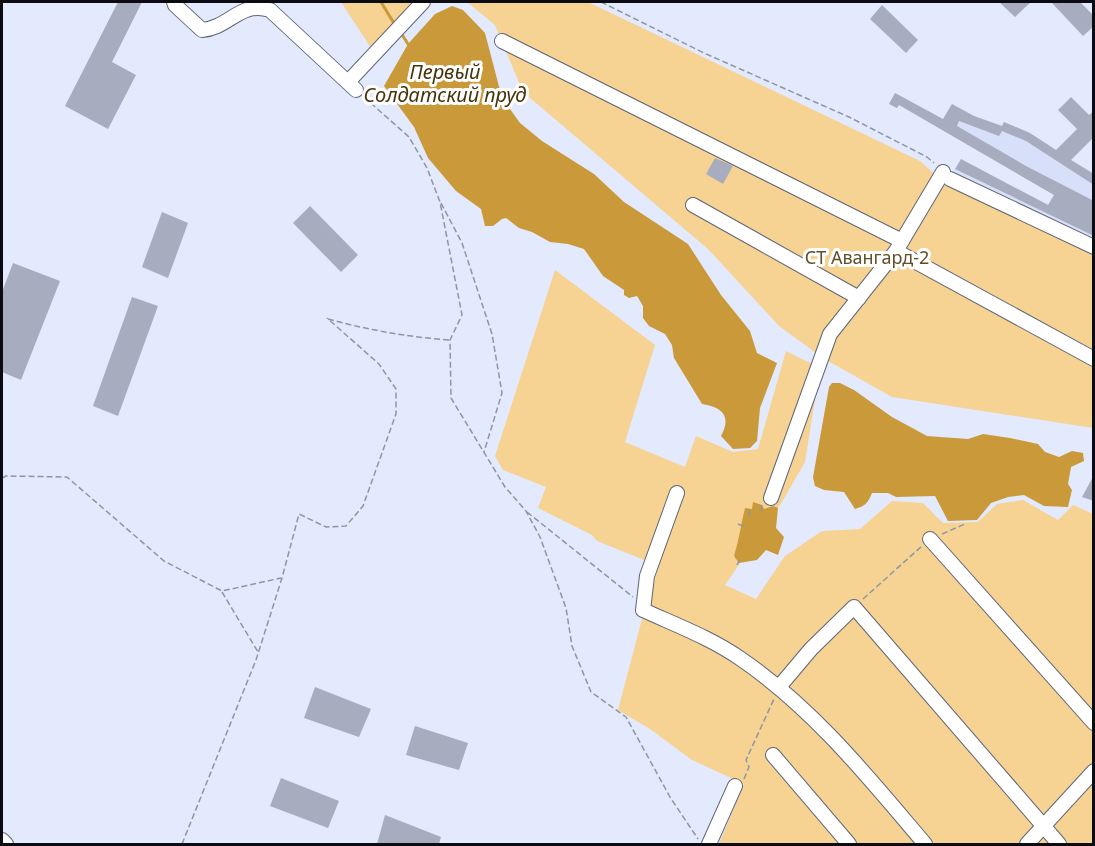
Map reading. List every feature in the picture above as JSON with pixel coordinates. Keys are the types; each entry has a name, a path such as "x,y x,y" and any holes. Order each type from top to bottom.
{"lane":[{"path":"174,2 202,30 210,29 247,9 258,6 270,10 352,86 423,2"},
{"path":"502,41 899,246 1094,360"},
{"path":"766,501 830,334 899,246 947,176 1094,248"},
{"path":"693,205 859,298"},
{"path":"677,493 647,576 643,610 711,641 740,658 779,687 840,745 925,844"},
{"path":"930,539 1094,723"},
{"path":"779,687 854,607 1059,844"},
{"path":"773,755 849,844"},
{"path":"1027,844 1094,771"},
{"path":"709,844 735,786"},
{"path":"2,840 6,844"}],"path":[{"path":"601,2 704,53 849,117 927,157 947,176"},
{"path":"352,86 409,137 427,168 440,201 462,243 492,334 502,393 484,453"},
{"path":"440,201 462,315 450,340 451,398 504,487 526,511 630,593 643,610"},
{"path":"182,844 258,653 282,578 298,514 326,527 346,526 363,506 396,414 396,389 379,364 327,318 362,328 412,337 450,340"},
{"path":"2,478 6,476 67,477 164,561 222,591 258,653"},
{"path":"761,511 766,501"},
{"path":"749,516 750,508"},
{"path":"526,511 540,537 566,608 572,646 591,692 626,717 670,797 702,844"},
{"path":"738,524 747,528"},
{"path":"854,607 930,539 965,524"},
{"path":"737,565 741,557"},
{"path":"222,591 282,578"},
{"path":"735,786 741,785 748,767 746,760 779,687"}],"shaded area":[{"path":"895,93 943,119 952,104 974,116 1002,126 1004,122 1030,133 1093,174 1093,212 1021,176 899,105 897,108 889,104"},
{"path":"955,169 1035,198 1093,225 1093,245 952,174"}],"green space":[{"path":"341,2 419,2 373,51"},
{"name":"СТ Авангард-2","path":"467,2 588,2 920,161 946,184 1093,254 1093,428 892,397 823,358 779,326 708,249 523,92 495,25"},
{"path":"555,270 655,345 625,442 685,467 696,436 733,452 758,449 786,351 820,368 805,462 782,502 725,585 756,599 785,556 822,531 860,529 892,501 923,503 943,523 978,522 997,504 1023,500 1058,520 1073,505 1093,514 1093,844 719,844 744,784 692,760 650,729 618,710 643,615 659,566 597,541 592,535 538,508 546,487 503,470 495,456"}],"water":[{"name":"Первый Солдатский пруд","path":"452,6 463,10 485,33 502,98 520,123 542,141 594,174 624,202 688,244 721,295 750,331 757,353 777,363 760,408 757,441 750,448 733,449 721,436 725,423 723,414 715,407 702,404 674,358 672,345 665,334 649,326 643,318 643,306 637,296 629,298 624,295 624,290 603,276 584,249 550,242 519,228 506,218 493,226 485,226 481,209 456,191 428,158 414,127 384,86 408,44 435,14"},
{"path":"832,383 840,383 854,390 892,417 927,436 968,439 983,434 1038,444 1045,452 1059,457 1072,451 1083,453 1084,461 1071,467 1068,484 1072,490 1068,507 1044,506 1024,495 1008,497 991,503 977,520 948,521 935,496 896,497 888,493 872,493 866,504 855,509 844,492 824,490 815,486 813,477 829,387"},
{"path":"753,502 762,505 764,509 773,506 778,508 776,528 784,537 778,555 766,550 757,560 739,563 734,556 745,508 752,509"}],"building":[{"path":"118,2 142,2 112,62 136,75 108,129 65,106"},
{"path":"999,2 1031,2 1015,17"},
{"path":"1051,2 1080,2 1094,16 1094,26 1083,36"},
{"path":"882,5 918,40 906,53 870,19"},
{"path":"895,93 943,119 952,104 974,116 1002,126 1004,122 1030,133 1056,150 1077,129 1058,110 1071,97 1089,115 1094,111 1094,137 1071,160 1094,174 1094,185 1026,141 1002,131 999,136 959,121 957,126 1026,166 1094,201 1094,236 955,169 961,159 1048,205 1054,195 899,105 897,108 889,104"},
{"path":"715,158 733,166 723,184 706,174"},
{"path":"310,206 358,255 341,272 293,223"},
{"path":"162,212 188,223 168,278 142,267"},
{"path":"13,263 60,281 21,380 2,372 2,292"},
{"path":"132,297 158,306 118,416 93,406"},
{"path":"1094,475 1094,501 1082,497"},
{"path":"315,687 371,709 359,737 304,718"},
{"path":"415,726 468,743 459,770 406,755"},
{"path":"281,778 339,801 328,828 270,806"},
{"path":"385,815 441,837 439,844 377,844"}],"waterway":[{"path":"381,2 395,25"},
{"path":"401,33 408,44"}]}
